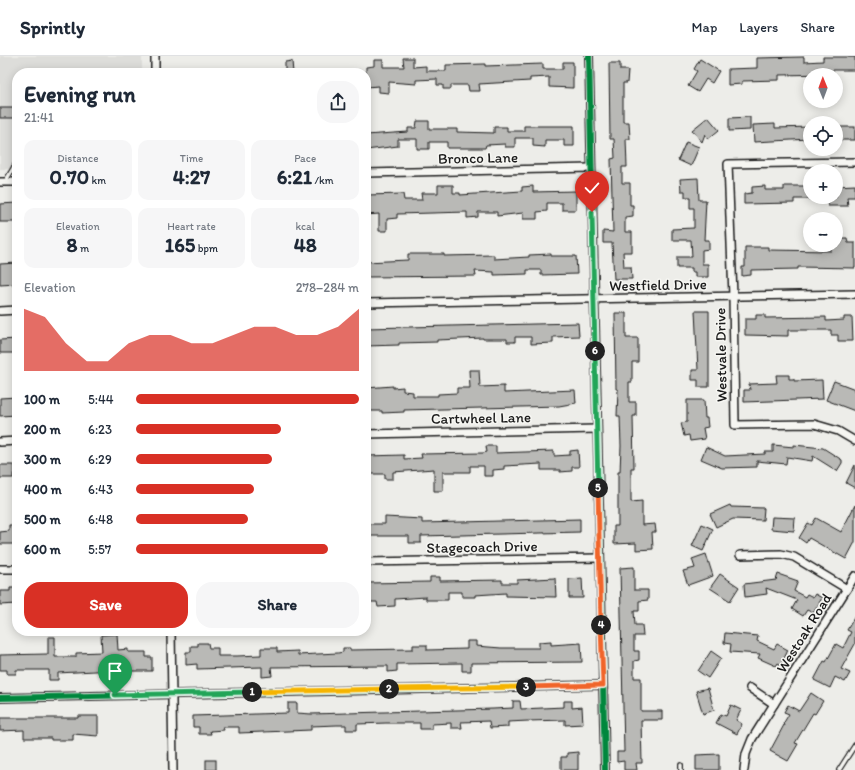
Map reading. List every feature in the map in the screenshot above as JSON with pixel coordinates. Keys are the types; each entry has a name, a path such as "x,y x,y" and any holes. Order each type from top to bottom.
{"street":[{"path":"155,56 155,68"},
{"path":"589,56 604,770"},
{"name":"Westvale Drive","path":"855,162 728,164 733,296 735,425 814,424 838,431 855,441"},
{"name":"Bronco Lane","path":"371,173 591,168"},
{"name":"Westfield Drive","path":"371,304 855,294"},
{"path":"0,311 12,310"},
{"name":"Cartwheel Lane","path":"371,434 596,429"},
{"path":"0,442 12,442"},
{"path":"740,555 768,553 787,555 806,563 847,588"},
{"name":"Stagecoach Drive","path":"371,562 599,558"},
{"path":"0,569 12,569"},
{"name":"Westoak Road","path":"744,770 748,746 855,576"},
{"path":"170,636 173,770"},
{"path":"0,698 603,685"},
{"path":"750,688 774,704"}],"lane":[{"path":"2,182 12,169"},
{"path":"839,770 855,745"},
{"path":"681,770 682,765"}],"shaded area":[{"path":"0,56 142,56 142,68 12,68 12,169 0,169"}],"building":[{"path":"804,57 804,62 823,61 823,57 855,57 855,70 843,70 843,68 803,68 803,75 779,75 779,80 742,81 742,84 728,85 728,69 757,68 757,58"},
{"path":"403,58 413,58 413,67 426,66 426,71 446,71 446,65 485,64 485,66 543,64 543,69 563,69 563,62 573,62 573,88 549,87 549,77 530,78 530,81 479,84 480,91 469,91 468,85 451,85 451,89 443,89 443,85 437,85 437,79 416,80 416,84 389,82 389,93 379,92 379,86 371,87 371,68 366,67 374,66 374,60 383,60 383,67 404,67"},
{"path":"700,59 719,71 712,83 706,79 698,92 688,86 697,71 694,69"},
{"path":"292,61 293,68 285,68 285,62"},
{"path":"609,63 620,63 620,70 628,70 627,83 623,83 623,122 629,122 630,139 626,139 627,167 622,167 622,183 630,183 630,205 633,205 633,216 625,217 625,232 632,232 632,252 623,252 624,267 631,267 632,279 614,279 612,243 603,243 603,231 613,232 611,159 615,158 614,139 610,139"},
{"path":"0,108 12,108 12,118 0,118"},
{"path":"708,117 719,130 708,139 705,134 702,142 692,130"},
{"path":"750,117 750,130 729,131 729,118"},
{"path":"417,121 429,121 429,129 457,129 457,132 494,133 494,127 507,127 507,131 524,131 524,126 574,126 574,146 564,146 564,140 545,140 545,147 533,146 533,138 515,138 515,147 505,147 505,144 486,145 485,148 447,148 447,142 429,142 429,149 417,149 417,139 398,139 398,146 371,149 371,135 408,132 408,128 416,128"},
{"path":"775,124 775,128 803,127 803,139 754,142 753,125"},
{"path":"843,127 855,127 855,140 843,140"},
{"path":"686,142 699,147 691,166 678,160"},
{"path":"698,178 699,200 706,200 704,240 709,240 709,249 702,250 702,264 708,264 708,277 695,277 695,272 692,272 692,268 677,268 677,257 692,257 691,240 672,240 672,229 694,228 694,208 690,208 690,197 685,197 685,191 681,191 680,179"},
{"path":"438,185 453,185 453,193 460,193 460,195 522,191 522,187 533,186 533,192 576,191 576,210 562,210 562,203 547,203 547,211 537,212 537,219 523,219 523,213 497,216 497,212 478,212 478,217 467,218 467,212 397,214 397,218 387,219 387,231 379,231 379,214 371,215 371,195 403,194 404,200 422,200 421,193 438,193"},
{"path":"855,185 855,197 847,197 848,206 828,206 828,204 843,204 843,186"},
{"path":"765,186 765,190 784,190 784,186 803,186 803,199 794,199 794,203 744,204 744,194 752,193 752,187"},
{"path":"12,203 12,222 0,222 0,204"},
{"path":"843,238 847,238 848,243 855,243 855,268 798,267 798,269 751,270 751,275 742,276 742,267 745,267 745,247 768,247 768,250 843,252"},
{"path":"408,254 444,254 444,256 494,255 494,259 551,254 551,256 576,256 577,274 541,275 541,270 527,270 527,274 494,275 494,272 475,271 476,276 371,277 371,262 408,260"},
{"path":"12,263 12,284 0,285 0,264"},
{"path":"695,311 709,311 709,387 698,387 698,380 692,380 692,370 698,370"},
{"path":"615,313 626,313 626,338 638,338 638,362 632,362 632,382 629,382 629,402 636,402 636,416 633,416 634,468 631,468 631,502 642,501 642,525 655,524 656,532 652,532 653,549 636,550 636,543 614,544 614,526 618,526 618,472 620,472 621,446 620,416 617,416 618,389 616,389"},
{"path":"756,315 765,315 765,318 826,317 826,321 844,320 844,317 852,317 853,341 838,341 838,335 831,335 831,330 788,330 788,336 745,335 745,319 756,319"},
{"path":"578,323 579,336 553,337 553,343 531,344 531,337 515,337 515,342 507,342 507,339 483,338 437,340 437,342 399,343 399,345 371,346 371,328"},
{"path":"12,339 12,353 0,353 0,340"},
{"path":"469,370 479,370 480,387 504,386 504,393 575,390 576,403 559,406 404,410 404,412 382,413 382,411 371,411 371,388 403,387 403,391 413,392 413,396 438,396 438,394 457,393 457,388 470,388"},
{"path":"776,375 789,375 789,379 794,379 794,381 822,380 823,399 744,402 744,390 750,390 749,384 777,383"},
{"path":"834,381 855,389 855,411 826,400"},
{"path":"12,397 12,415 0,416 0,398"},
{"path":"687,400 704,400 705,418 707,418 708,427 703,428 705,439 690,441 689,435 684,436 681,423 687,422"},
{"path":"773,445 794,447 794,445 823,448 842,460 842,463 837,471 813,456 812,461 787,457 786,464 757,461 757,467 722,468 701,459 706,447 725,456 765,454 765,452 773,452"},
{"path":"486,446 496,446 496,453 554,451 554,456 570,455 570,451 578,450 579,467 572,467 572,471 560,472 560,470 541,470 541,464 504,466 504,469 493,470 493,476 484,476 484,466 470,466 470,472 443,472 443,491 434,491 434,469 393,472 393,479 385,479 385,474 371,474 371,456 404,455 404,459 422,458 421,454 487,452"},
{"path":"0,465 12,465 12,478 0,478"},
{"path":"855,465 855,488 846,483"},
{"path":"730,505 731,507 764,508 763,520 733,519 716,527 710,514"},
{"path":"855,505 855,542 846,559 809,538 806,543 799,538 808,523 812,525 816,518 841,532"},
{"path":"385,517 422,519 422,523 580,519 580,532 421,536 421,543 409,543 409,536 371,536 371,524 385,524"},
{"path":"772,517 795,518 794,531 771,529"},
{"path":"702,524 713,529 703,551 692,546"},
{"path":"9,525 12,525 12,544 0,544 0,532 9,531"},
{"path":"706,554 713,576 688,585 683,571 695,568 692,559"},
{"path":"634,567 634,590 648,590 648,600 639,601 639,611 634,611 635,625 642,625 643,636 634,636 634,651 639,651 639,660 634,661 634,678 641,678 641,711 662,711 662,720 641,720 642,763 636,763 637,770 624,770 624,761 617,762 617,752 624,752 620,568"},
{"path":"720,574 739,587 730,601 710,588"},
{"path":"778,574 798,581 794,591 805,597 807,594 813,597 815,594 822,598 813,613 807,610 803,616 792,609 797,600 766,588 767,594 745,597 744,584 776,580"},
{"path":"430,577 440,577 440,581 502,580 502,583 517,583 517,580 555,578 556,597 506,596 506,593 462,597 462,592 448,592 448,600 426,600 426,597 395,599 395,606 378,607 377,602 371,602 371,583 430,582"},
{"path":"582,578 583,598 569,598 569,579"},
{"path":"10,588 12,588 12,604 0,605 0,591 10,591"},
{"path":"855,616 855,644 841,669 850,673 845,682 835,677 830,688 814,680 824,661 826,662 836,644 843,648 851,632 847,630"},
{"path":"725,633 758,636 757,641 774,649 777,644 788,650 781,665 778,663 776,666 758,658 760,654 730,652 731,644 724,643"},
{"path":"101,636 117,636 118,650 128,649 128,652 146,652 146,657 152,657 152,671 131,671 131,669 58,673 58,680 49,680 49,670 16,670 16,674 7,674 7,670 0,670 0,655 48,654 48,637 55,637 55,657 76,657 76,653 102,652"},
{"path":"467,641 476,641 476,646 501,648 539,648 539,642 551,641 551,645 581,643 582,662 471,663 471,671 462,671 462,663 397,664 397,671 388,672 388,666 271,667 272,676 262,677 262,667 197,669 197,664 186,665 186,652 191,652 191,646 198,646 198,643 208,643 209,648 218,648 218,656 237,656 261,655 261,648 277,648 277,652 298,651 298,655 338,653 343,652 343,648 350,648 350,650 413,649 413,645 427,645 427,650 467,649"},
{"path":"711,651 721,658 708,678 698,671"},
{"path":"708,688 714,710 703,714 696,691"},
{"path":"811,693 823,701 815,714 813,713 795,743 798,744 788,761 770,751 789,714 784,712 788,705 799,711"},
{"path":"513,701 520,701 521,709 564,707 564,701 572,701 572,708 582,707 583,724 565,725 565,720 528,721 508,722 508,727 490,728 489,721 461,722 462,728 451,728 451,723 432,724 432,729 420,729 420,723 386,723 357,724 357,730 346,730 346,725 337,725 311,726 311,730 239,733 239,727 223,727 224,730 210,731 211,734 199,734 199,727 193,727 193,716 288,713 288,703 297,703 297,713 311,714 513,708"},
{"path":"731,705 741,710 736,720 742,724 737,734 716,723 721,714 726,716"},
{"path":"78,716 98,716 98,736 73,734 73,740 51,740 51,738 24,738 24,730 0,731 0,718 78,718"},
{"path":"578,752 578,770 561,770 561,757 567,757 567,753"},
{"path":"719,754 719,770 696,770 696,755"},
{"path":"206,760 216,760 216,770 206,770"}],"cycle path":[{"path":"589,56 605,770"},
{"path":"0,698 603,685"}],"route":[{"path":"115,695 603,685 592,212"}]}
